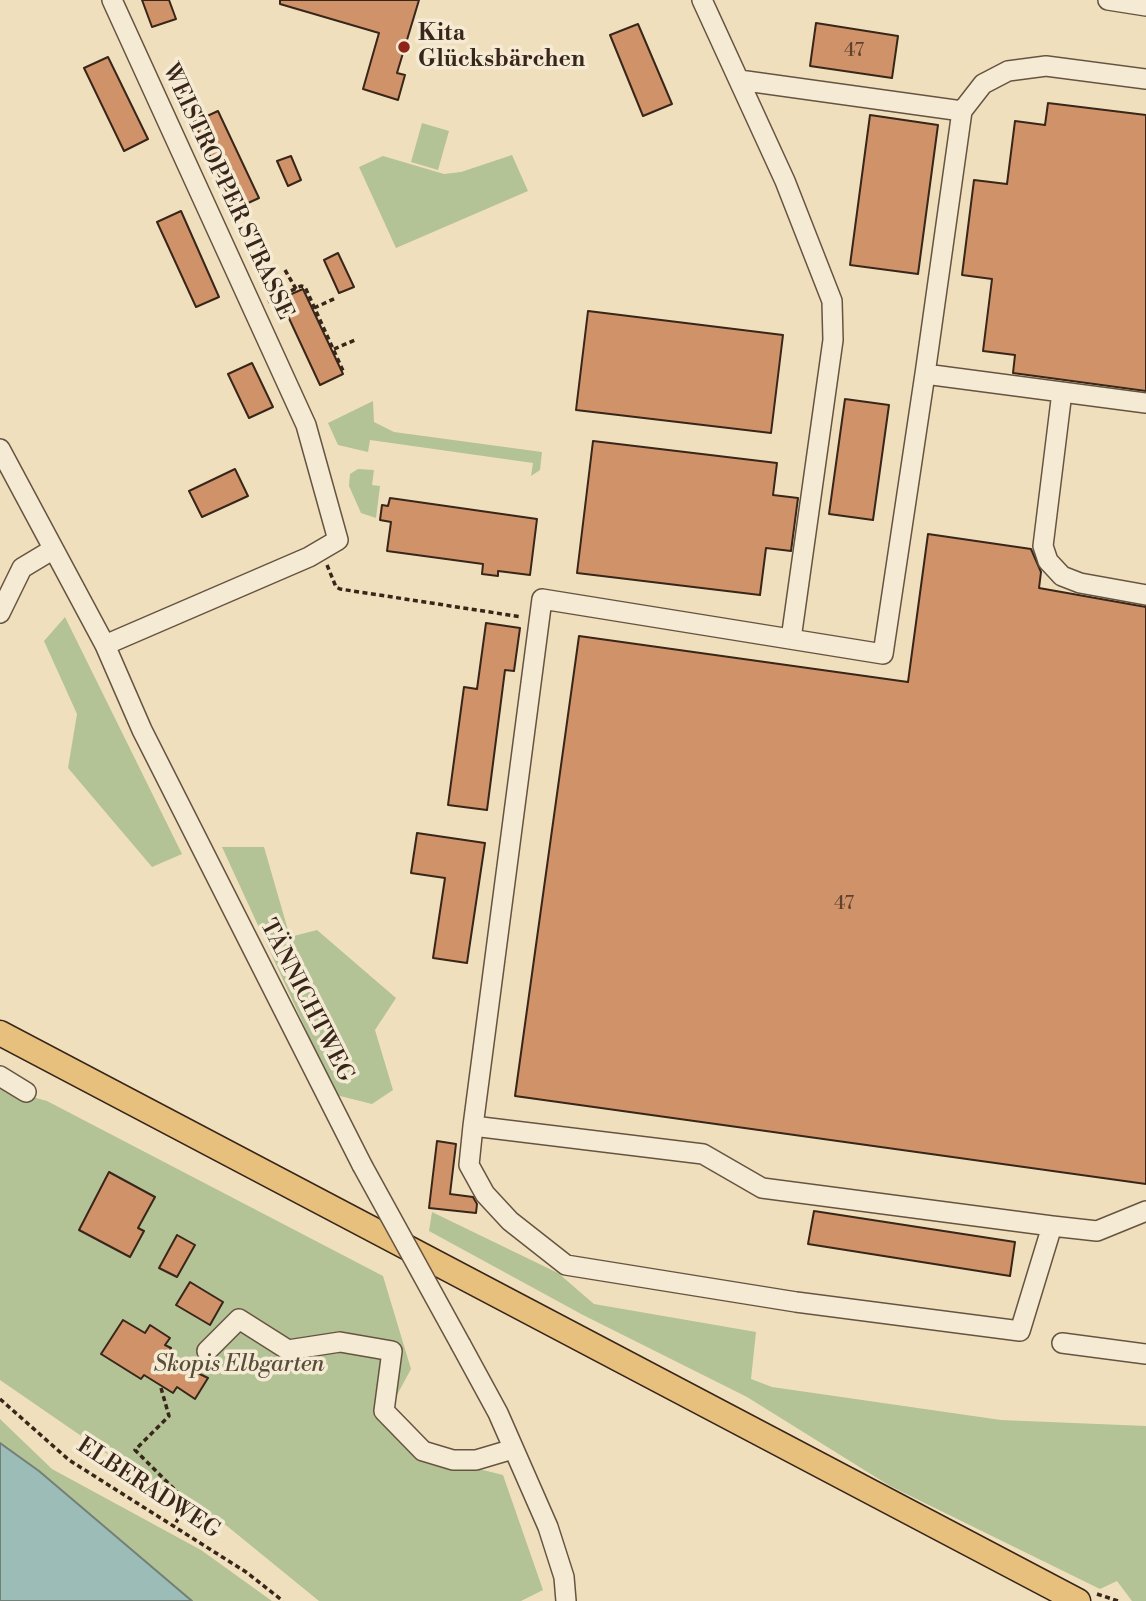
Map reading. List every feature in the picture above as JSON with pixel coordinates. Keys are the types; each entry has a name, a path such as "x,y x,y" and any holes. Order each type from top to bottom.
{"main road":[{"path":"0,1033 1079,1601"}],"street":[{"name":"WEISTROPPER STRASSE","path":"113,0 306,425 338,540 321,550"},
{"path":"702,0 786,181 832,301 833,340 791,639"},
{"path":"1108,0 1146,6"},
{"path":"1052,1226 1020,1331 796,1302 566,1265 510,1221 485,1194 470,1165 473,1126 542,599 883,654 962,111 983,84 1008,71 1046,66 1146,79"},
{"path":"739,80 962,111"},
{"path":"925,374 1146,403"},
{"path":"1062,392 1043,545 1048,561 1062,576 1080,583 1146,594"},
{"name":"TÄNNICHTWEG","path":"0,449 52,550 106,645 142,730 362,1165 498,1413 548,1527 565,1577 566,1601"},
{"path":"0,613 22,568 52,550"},
{"path":"106,645 321,550"},
{"path":"0,1076 26,1092"},
{"path":"473,1126 703,1154 762,1188 1052,1226 1097,1231 1146,1211"},
{"path":"207,1351 239,1319 288,1350 340,1342 392,1351 384,1411 423,1451 453,1460 476,1460 513,1449"},
{"path":"1062,1343 1146,1354"}],"path":[{"path":"285,270 296,289"},
{"path":"254,309 304,287 344,373"},
{"path":"314,308 336,298"},
{"path":"334,349 355,340"},
{"path":"321,550 336,587 539,619"},
{"path":"161,1388 169,1416 135,1450 188,1503 173,1527"},
{"name":"ELBERADWEG","path":"0,1399 68,1460 246,1572 283,1601"}],"green space":[{"path":"422,123 449,131 438,170 411,162"},
{"path":"512,155 528,191 396,248 359,167 383,156 444,174 461,172"},
{"path":"373,401 374,422 394,432 542,452 540,470 531,476 533,463 370,440 368,452 338,445 328,423"},
{"path":"358,469 374,470 372,485 380,486 376,518 361,513 349,486 350,474"},
{"path":"65,617 182,854 152,867 68,768 77,714 44,641"},
{"path":"222,847 264,847 290,937 317,930 396,998 375,1030 393,1090 372,1104 336,1095"},
{"name":"Skopis Elbgarten","path":"0,1088 47,1101 383,1276 411,1369 390,1408 435,1448 474,1451 479,1469 503,1475 543,1590 521,1601 319,1601 227,1526 188,1503 180,1504 0,1380"},
{"path":"432,1212 558,1273 594,1304 756,1332 751,1379 772,1387 1001,1420 1146,1426 1146,1601 1132,1601 1117,1581 1100,1589 890,1486 747,1397 583,1315 429,1231"},
{"path":"0,1419 52,1469 201,1550 272,1601 192,1601 39,1471 0,1443"}],"water":[{"path":"0,1443 39,1471 192,1601 0,1601"}],"building":[{"path":"142,0 169,0 176,19 152,27"},
{"path":"280,0 419,0 397,73 405,75 398,100 363,89 379,33 280,4"},
{"path":"816,23 898,36 892,78 810,66"},
{"path":"638,24 672,104 643,116 610,35"},
{"path":"108,57 148,139 124,151 84,68"},
{"path":"1048,103 1146,115 1146,391 1013,373 1015,355 983,351 992,279 962,275 974,180 1007,184 1015,121 1045,125"},
{"path":"218,111 259,198 235,209 194,122"},
{"path":"870,115 938,125 918,274 850,265"},
{"path":"291,156 301,180 288,186 277,161"},
{"path":"181,211 219,297 196,307 157,222"},
{"path":"338,253 354,287 339,293 324,260"},
{"path":"303,289 343,374 320,385 280,299"},
{"path":"588,311 783,335 771,433 576,410"},
{"path":"252,363 273,407 249,418 228,374"},
{"path":"845,399 889,405 873,520 829,514"},
{"path":"593,441 777,463 773,495 798,498 791,551 766,548 760,595 577,573"},
{"path":"235,469 248,496 202,517 189,491"},
{"path":"390,498 537,519 530,575 498,571 498,576 482,574 483,564 387,551 391,522 380,520 382,505 388,506"},
{"path":"928,534 1031,549 1041,572 1039,588 1146,607 1146,1184 515,1096 579,636 908,682"},
{"path":"486,623 520,628 514,671 505,670 487,810 448,805 464,687 477,689"},
{"path":"417,833 485,843 467,963 433,958 445,878 411,873"},
{"path":"437,1141 456,1144 450,1194 473,1197 477,1204 476,1213 429,1208"},
{"path":"109,1172 155,1197 138,1228 144,1231 130,1257 79,1230"},
{"path":"814,1211 1015,1242 1010,1276 808,1244"},
{"path":"177,1235 195,1245 177,1277 159,1268"},
{"path":"190,1282 223,1302 210,1325 176,1305"},
{"path":"123,1320 145,1333 150,1325 170,1338 165,1345 171,1348 165,1357 208,1378 195,1399 177,1387 173,1393 144,1375 141,1379 101,1354"}],"place":[{"name":"Kita Glücksbärchen","path":"404,47"}]}
